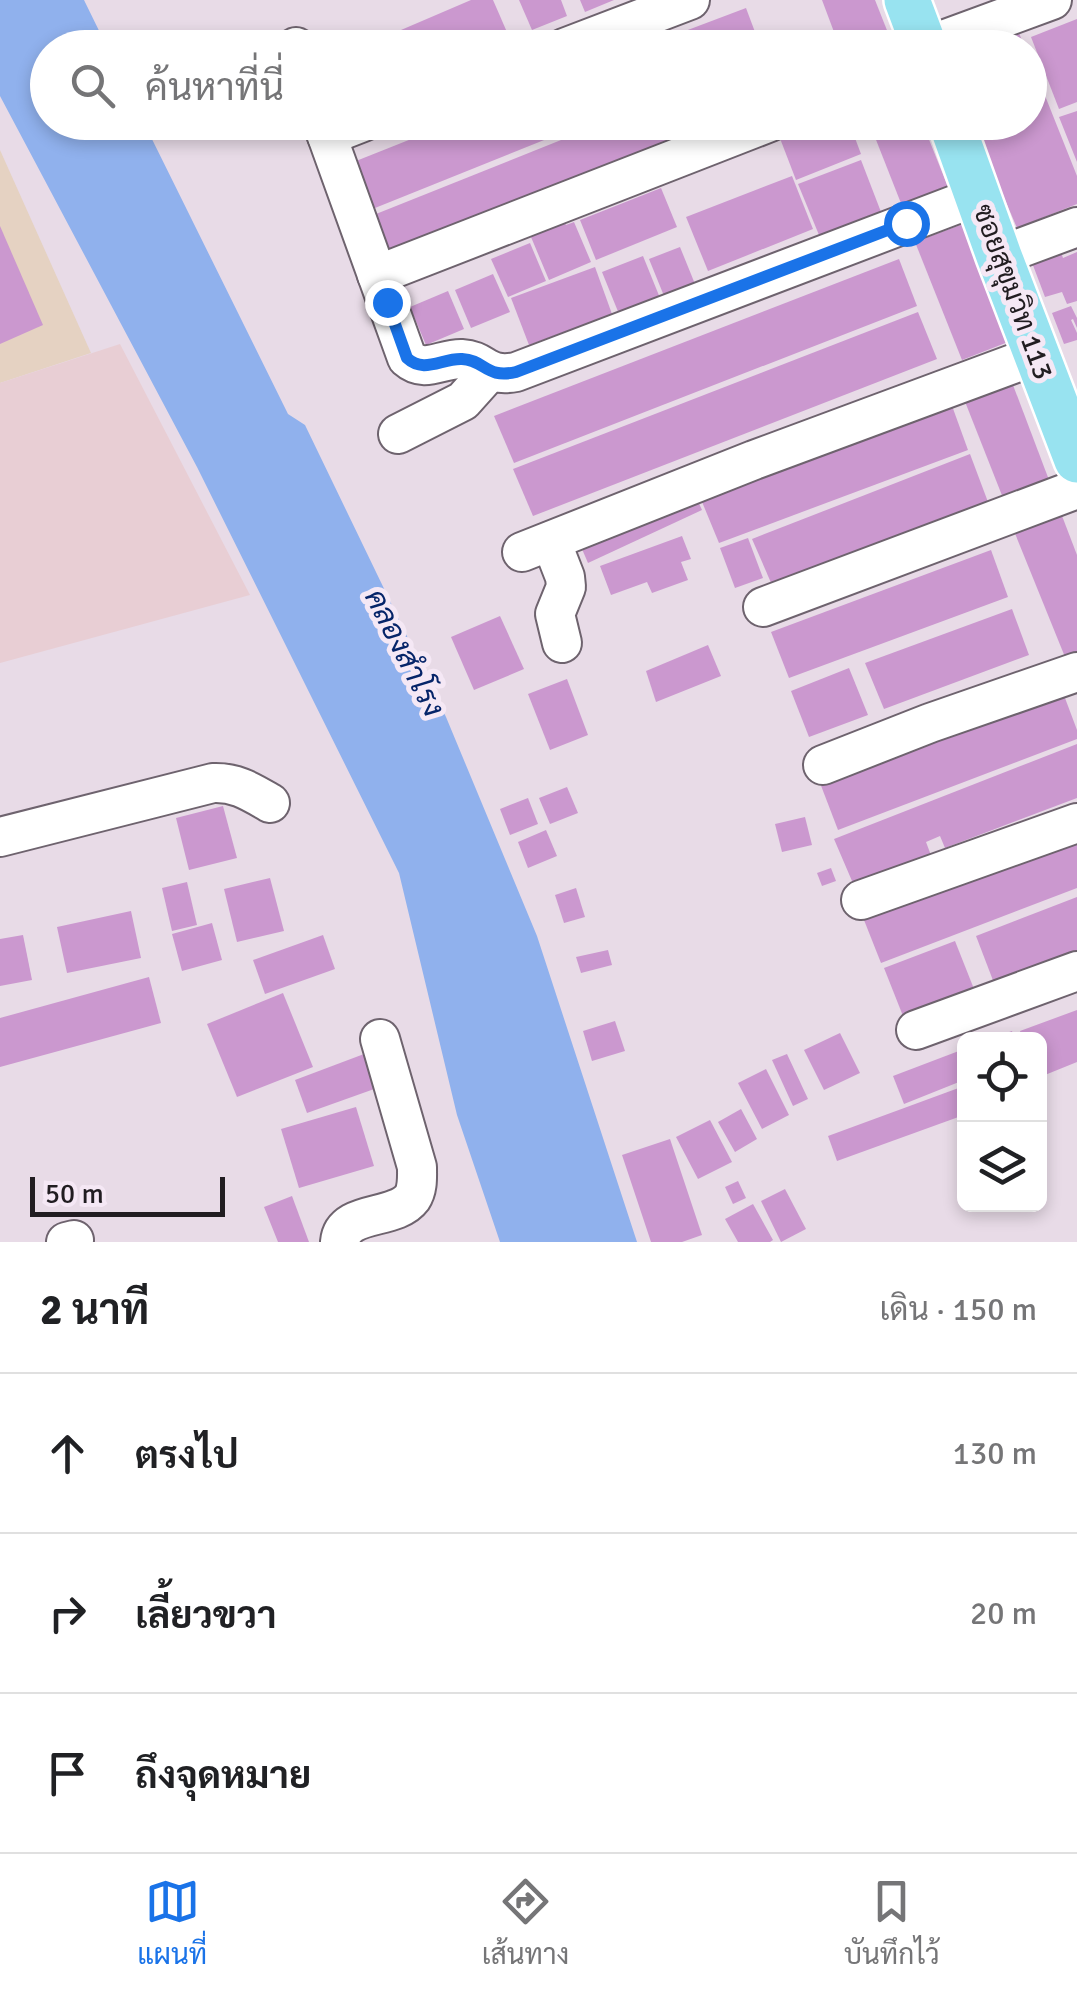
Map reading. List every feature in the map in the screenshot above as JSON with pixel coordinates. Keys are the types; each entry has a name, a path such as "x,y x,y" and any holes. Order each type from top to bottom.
{"main road":[{"path":"907,0 918,30"},
{"name":"ซอยสุขุมวิท 113","path":"958,140 1037,355 1072,436"}],"street":[{"path":"611,30 690,0"},
{"path":"970,30 1052,0"},
{"path":"329,140 407,358 423,366 466,359 502,375 978,196"},
{"path":"377,274 723,140"},
{"path":"999,256 1077,227"},
{"path":"562,642 555,614 566,587 565,578 536,547 754,460 1037,355"},
{"path":"398,434 463,401 490,372"},
{"path":"763,607 1077,489"},
{"path":"824,765 1077,672"},
{"path":"0,837 214,783 243,787 270,803"},
{"path":"861,900 1077,823"},
{"path":"916,1030 1077,971"},
{"path":"340,1242 344,1228 403,1206 417,1187 417,1166 380,1038"}],"shaded area":[{"path":"0,150 91,353 0,383"},
{"path":"120,344 250,595 0,663 0,383"}],"water":[{"name":"คลองสำโรง","path":"0,0 84,0 99,30 30,30 30,140 152,140 288,414 305,425 446,717 537,936 637,1242 500,1242 457,1115 399,873 197,467 0,96"}],"building":[{"path":"471,0 493,0 506,30 401,30"},
{"path":"519,0 561,0 567,16 532,30"},
{"path":"580,0 614,0 585,12"},
{"path":"822,0 875,0 887,30 833,30"},
{"path":"746,8 754,30 688,30"},
{"path":"1077,19 1077,102 1059,109 1047,78 1047,31"},
{"path":"1047,101 1077,176 1077,204 1017,228 980,140 1047,140"},
{"path":"1077,111 1077,162 1059,117"},
{"path":"409,140 544,140 370,210 351,163"},
{"path":"561,140 700,140 390,263 371,216"},
{"path":"781,140 856,140 861,154 796,180"},
{"path":"876,140 929,140 952,197 906,216"},
{"path":"861,160 881,212 819,235 798,184"},
{"path":"792,176 813,229 708,271 686,217"},
{"path":"661,188 677,227 596,260 580,220"},
{"path":"561,214 566,225 574,222 591,262 549,280 531,237 543,232 539,223"},
{"path":"963,224 1008,342 962,360 915,242"},
{"path":"0,226 43,325 0,344"},
{"path":"530,243 546,281 508,297 491,259"},
{"path":"680,247 695,284 664,296 649,259"},
{"path":"1061,252 1063,258 1077,252 1077,301 1067,304 1062,292 1045,297 1031,260"},
{"path":"643,256 660,298 619,314 602,272"},
{"path":"899,259 917,306 514,463 494,416"},
{"path":"595,267 612,314 529,345 511,298"},
{"path":"493,274 510,312 471,328 455,290"},
{"path":"448,291 464,329 426,345 410,307"},
{"path":"1071,306 1077,318 1077,328 1071,320 1077,340 1064,344 1052,313"},
{"path":"918,312 937,359 533,516 513,469"},
{"path":"1010,377 1049,480 1003,498 962,394"},
{"path":"951,403 968,450 719,543 700,497"},
{"path":"970,454 988,502 772,585 752,539"},
{"path":"696,497 702,510 588,563 582,549"},
{"path":"1059,508 1077,555 1077,653 1065,657 1012,526"},
{"path":"682,536 691,559 681,562 688,580 652,593 647,582 611,595 600,566"},
{"path":"748,538 763,578 735,588 720,548"},
{"path":"991,550 1008,597 789,678 771,632"},
{"path":"1012,609 1029,655 884,709 865,663"},
{"path":"500,616 524,669 474,690 451,637"},
{"path":"708,645 721,676 656,702 646,671"},
{"path":"849,668 868,715 809,737 791,691"},
{"path":"567,679 588,735 550,750 528,694"},
{"path":"1062,690 1077,739 838,830 820,783"},
{"path":"1077,744 1077,798 945,848 940,836 926,842 932,858 855,888 834,839"},
{"path":"567,787 578,813 550,824 539,798"},
{"path":"528,798 538,824 510,835 500,809"},
{"path":"223,806 237,858 189,870 176,818"},
{"path":"805,817 812,845 782,852 775,824"},
{"path":"546,830 557,856 528,868 518,842"},
{"path":"1077,833 1077,888 881,963 862,915"},
{"path":"831,868 836,881 822,886 817,873"},
{"path":"270,878 284,931 237,942 224,889"},
{"path":"187,882 197,925 172,931 162,888"},
{"path":"576,888 585,917 564,923 555,895"},
{"path":"1077,897 1077,952 994,983 976,936"},
{"path":"131,911 141,958 67,973 57,927"},
{"path":"212,923 222,960 182,971 172,934"},
{"path":"23,935 32,980 0,986 0,939"},
{"path":"323,935 335,969 265,994 253,960"},
{"path":"955,941 974,989 903,1016 884,968"},
{"path":"608,950 612,965 581,973 576,957"},
{"path":"149,977 161,1023 0,1067 0,1018"},
{"path":"283,993 313,1067 237,1097 207,1024"},
{"path":"1077,1010 1077,1062 1047,1074 1047,1032 1020,1031"},
{"path":"615,1021 625,1051 592,1061 583,1031"},
{"path":"840,1033 860,1073 824,1090 804,1050"},
{"path":"957,1052 957,1083 904,1104 893,1076"},
{"path":"364,1054 377,1088 307,1113 295,1080"},
{"path":"787,1054 808,1099 793,1106 772,1060"},
{"path":"766,1069 789,1115 762,1129 738,1083"},
{"path":"957,1089 957,1118 837,1161 828,1136"},
{"path":"356,1107 374,1166 299,1188 281,1129"},
{"path":"741,1109 757,1139 735,1152 718,1122"},
{"path":"710,1120 732,1162 698,1179 676,1137"},
{"path":"670,1139 702,1235 682,1242 651,1242 622,1155"},
{"path":"738,1181 746,1198 733,1204 725,1187"},
{"path":"785,1189 806,1229 781,1242 761,1201"},
{"path":"292,1196 309,1242 278,1242 264,1207"},
{"path":"753,1204 773,1240 770,1242 738,1242 725,1219"}],"route":[{"path":"387,302 407,358 413,364 466,359 502,375 906,223"}]}
